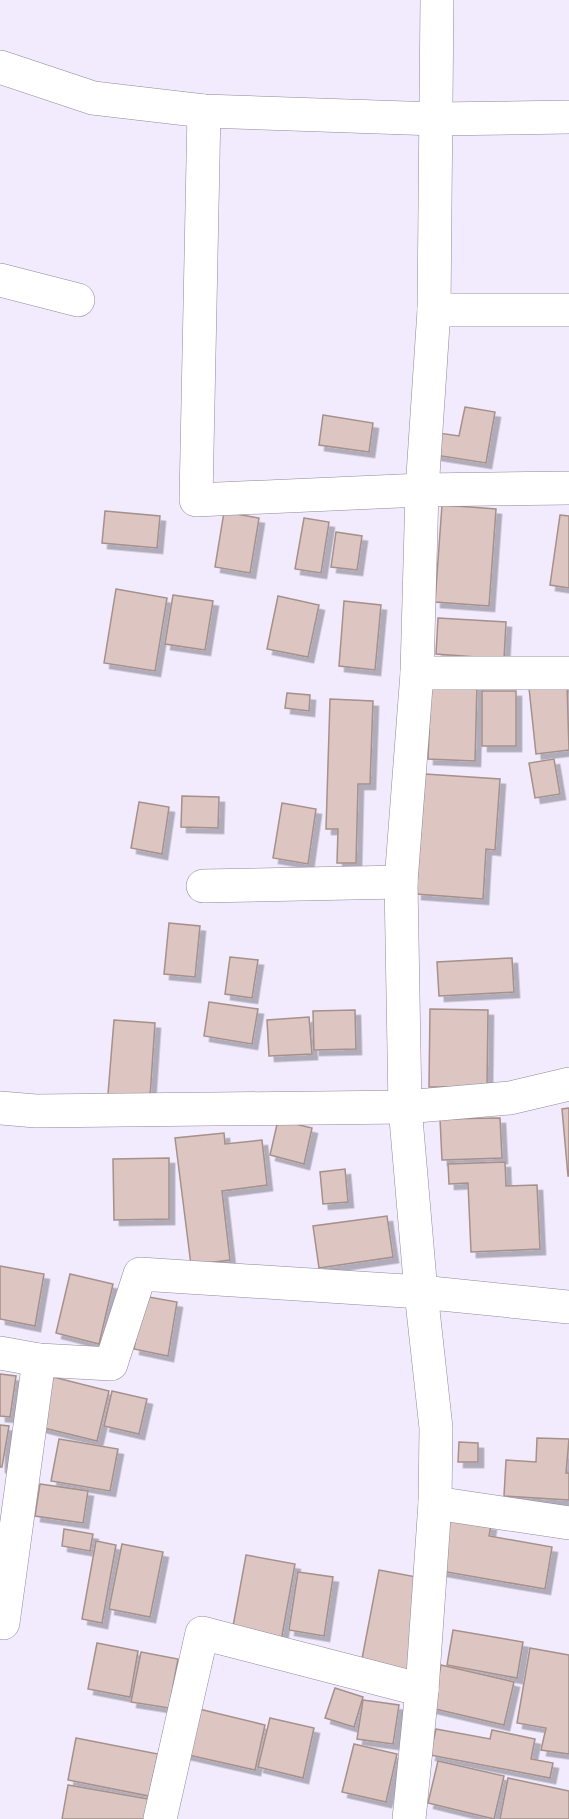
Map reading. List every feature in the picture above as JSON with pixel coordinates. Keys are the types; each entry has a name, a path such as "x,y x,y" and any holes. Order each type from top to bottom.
{"street":[{"path":"409,1819 422,1690 435,1503 436,1428 421,1292 405,1107 401,882 417,674 422,490 434,310 437,0"},
{"path":"0,67 93,98 204,111 436,119 569,117"},
{"path":"204,111 196,500 422,490 569,488"},
{"path":"0,280 78,300"},
{"path":"434,310 569,310"},
{"path":"417,674 569,673"},
{"path":"203,886 401,882"},
{"path":"0,1108 36,1111 405,1107 510,1098 569,1084"},
{"path":"0,1353 39,1359 111,1364 140,1274 421,1292 569,1307"},
{"path":"3,1623 39,1359"},
{"path":"435,1503 569,1523"},
{"path":"160,1819 202,1633 422,1690"}],"building":[{"path":"465,407 495,412 486,463 435,455 439,433 459,436"},
{"path":"323,415 373,423 369,452 319,445"},
{"path":"442,505 496,509 489,606 435,602"},
{"path":"105,511 160,516 157,548 102,543"},
{"path":"224,512 259,518 250,573 215,567"},
{"path":"560,515 569,516 569,588 550,585"},
{"path":"304,518 329,522 321,573 295,569"},
{"path":"336,532 362,536 357,570 331,567"},
{"path":"116,589 167,598 155,671 104,663"},
{"path":"173,595 213,601 205,650 165,644"},
{"path":"278,596 319,605 308,657 267,649"},
{"path":"344,601 381,605 375,670 339,666"},
{"path":"438,618 506,622 504,659 436,654"},
{"path":"431,682 477,683 475,761 428,759"},
{"path":"567,684 569,750 536,754 529,688"},
{"path":"482,691 516,691 516,746 482,746"},
{"path":"287,693 310,695 309,711 285,708"},
{"path":"330,699 373,701 370,784 358,784 356,863 337,863 338,829 326,829"},
{"path":"554,759 560,794 535,798 529,763"},
{"path":"425,774 500,779 495,850 486,849 483,899 416,894"},
{"path":"182,796 219,797 218,828 181,827"},
{"path":"139,802 169,807 162,854 131,848"},
{"path":"282,803 316,809 308,864 273,858"},
{"path":"169,923 200,926 195,977 164,974"},
{"path":"230,957 258,960 252,998 225,994"},
{"path":"512,958 514,992 439,996 437,962"},
{"path":"209,1002 258,1009 252,1044 204,1036"},
{"path":"430,1009 488,1010 487,1087 429,1087"},
{"path":"355,1010 356,1049 314,1050 313,1011"},
{"path":"309,1017 312,1054 269,1056 267,1020"},
{"path":"114,1020 155,1023 150,1097 108,1094"},
{"path":"569,1108 569,1176 568,1176 562,1109"},
{"path":"500,1118 502,1158 442,1160 440,1119"},
{"path":"278,1120 312,1128 304,1164 270,1155"},
{"path":"224,1133 225,1144 262,1140 267,1185 222,1191 230,1260 191,1265 175,1138"},
{"path":"169,1158 169,1219 114,1220 113,1159"},
{"path":"505,1162 506,1186 537,1185 540,1249 471,1252 468,1183 449,1184 448,1164"},
{"path":"345,1169 348,1202 323,1204 320,1172"},
{"path":"387,1216 393,1257 319,1268 313,1226"},
{"path":"0,1266 44,1274 35,1326 0,1319"},
{"path":"70,1274 113,1284 99,1344 56,1333"},
{"path":"143,1296 177,1302 168,1356 134,1349"},
{"path":"0,1374 16,1376 10,1417 0,1416"},
{"path":"53,1377 109,1391 97,1441 40,1427"},
{"path":"112,1391 147,1399 139,1434 104,1426"},
{"path":"0,1425 9,1426 2,1467 0,1467"},
{"path":"537,1438 569,1439 566,1473 569,1473 569,1500 504,1496 506,1460 536,1462"},
{"path":"59,1439 118,1449 110,1491 51,1481"},
{"path":"459,1442 478,1443 478,1462 458,1462"},
{"path":"40,1484 88,1491 83,1523 35,1516"},
{"path":"450,1518 491,1525 489,1536 552,1547 545,1589 441,1571"},
{"path":"64,1529 93,1534 90,1551 62,1546"},
{"path":"96,1541 116,1545 102,1623 82,1619"},
{"path":"122,1544 163,1552 150,1617 109,1609"},
{"path":"246,1555 295,1564 281,1641 232,1632"},
{"path":"379,1570 427,1579 408,1673 361,1664"},
{"path":"298,1572 333,1577 324,1636 289,1630"},
{"path":"453,1630 523,1642 517,1678 447,1665"},
{"path":"97,1643 138,1651 130,1697 88,1689"},
{"path":"530,1648 569,1655 569,1754 541,1750 546,1728 517,1723"},
{"path":"141,1652 178,1659 169,1708 131,1702"},
{"path":"441,1665 514,1682 504,1725 431,1708"},
{"path":"335,1688 363,1697 354,1727 325,1718"},
{"path":"363,1700 399,1705 393,1744 357,1739"},
{"path":"195,1708 265,1725 255,1770 184,1754"},
{"path":"270,1718 314,1728 303,1778 258,1767"},
{"path":"436,1729 490,1739 492,1730 535,1739 531,1759 553,1763 550,1778 430,1755"},
{"path":"76,1738 158,1754 149,1796 68,1780"},
{"path":"354,1744 397,1754 386,1802 342,1792"},
{"path":"438,1761 504,1776 494,1819 428,1803"},
{"path":"508,1778 569,1791 569,1819 500,1819"},
{"path":"68,1785 148,1799 145,1819 62,1819"}]}
